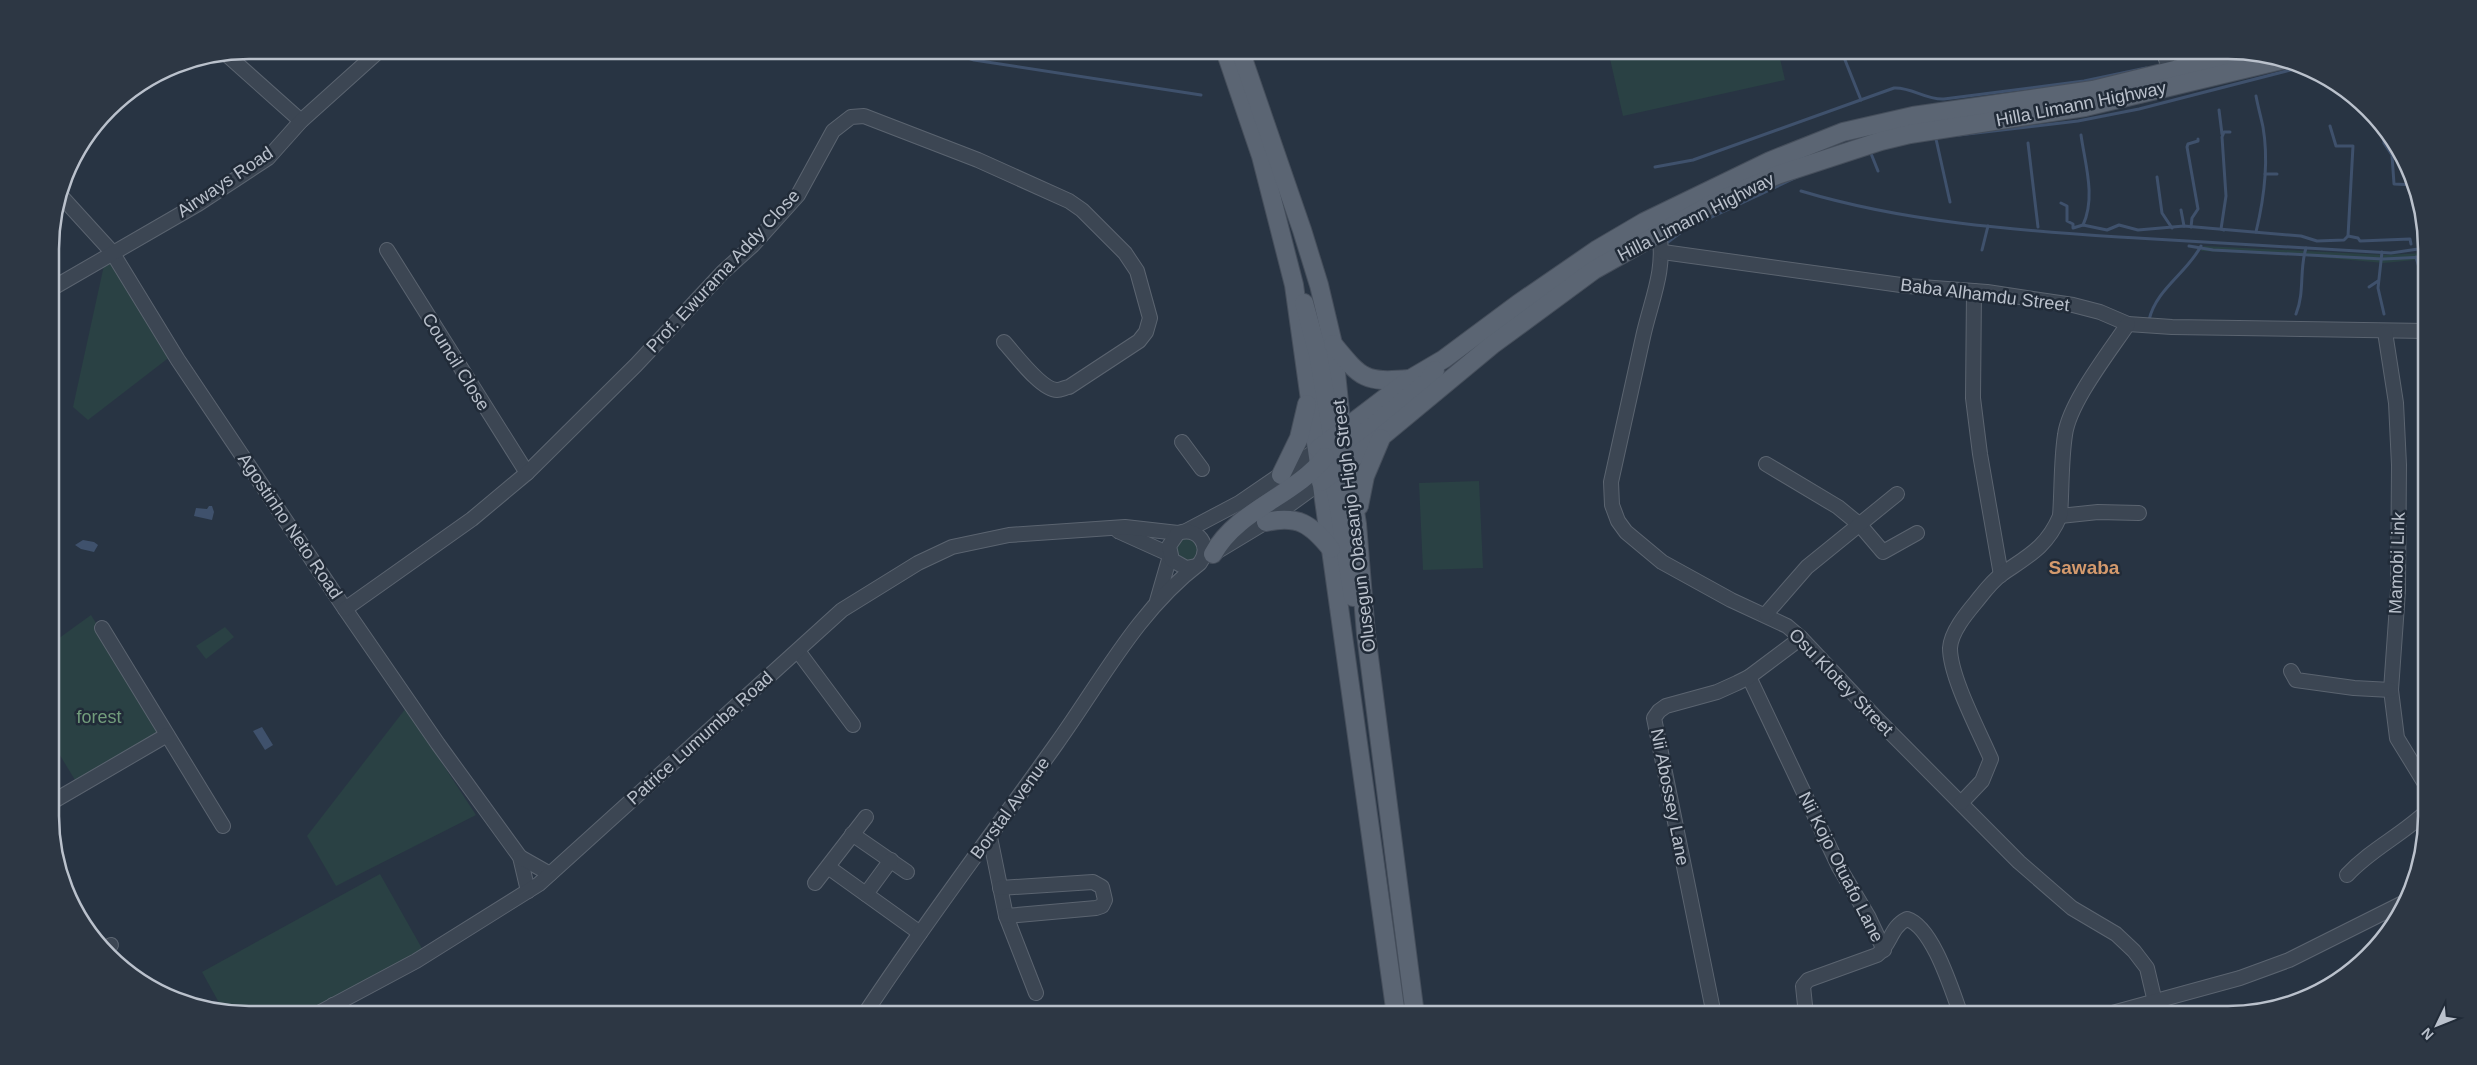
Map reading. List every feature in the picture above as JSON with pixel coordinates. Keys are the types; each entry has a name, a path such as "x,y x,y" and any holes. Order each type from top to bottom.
{"main road":[{"name":"Olusegun Obasanjo High Street","path":"1228,59 1261,156 1294,285 1308,396 1357,524 1366,634 1414,1006"},
{"name":"Olusegun Obasanjo High Street","path":"1243,59 1302,230 1319,285 1334,344 1330,549 1395,1006"},
{"name":"Hilla Limann Highway","path":"1332,455 1410,379 1444,359 1590,255 1644,222 1702,192 1807,145 1843,132 1913,116 2093,90 2221,59"},
{"name":"Hilla Limann Highway","path":"1332,455 1382,437 1528,318 1594,270 1708,206 1778,175 1880,141 1910,134 2085,107 2270,63"},
{"path":"1294,285 1307,308 1318,354 1353,600 1366,634"},
{"path":"1334,344 1352,368 1370,379 1384,382 1410,379"},
{"path":"1204,559 1236,526 1427,382 1444,359"},
{"path":"1281,475 1299,438 1308,396"},
{"path":"1357,524 1365,476 1382,437"},
{"path":"1266,522 1284,518 1293,519 1306,525 1320,536 1330,549"}],"street":[{"path":"232,59 301,121"},
{"name":"Airways Road","path":"59,284 198,204 268,158 301,121 370,59"},
{"path":"2166,59 2170,72"},
{"name":"Prof. Ewurama Addy Close","path":"345,609 465,524 526,473 636,365 723,272 753,245 798,195 833,131 851,117 864,116 939,145 1069,202 1091,218 1134,264 1150,318 1146,332 1139,341 1069,386 1057,390 1049,387 1039,380 1004,342"},
{"name":"Agostinho Neto Road","path":"65,200 112,252 178,360 345,609 438,744 520,857 528,891"},
{"name":"Osu Klotey Street","path":"1659,232 1663,252 1659,278 1643,334 1611,482 1612,505 1626,532 1662,562 1731,600 1766,614 1788,626 1802,638 1878,720 2019,862 2072,908 2116,934 2134,951 2147,968 2154,1006"},
{"name":"Council Close","path":"387,250 526,473"},
{"name":"Baba Alhamdu Street","path":"1663,252 1908,286 1974,291 2073,305 2100,312 2128,324 2159,327 2418,331"},
{"path":"1974,291 1974,398 1980,454 2001,575"},
{"path":"1961,804 1982,781 1991,758 1956,675 1950,646 1963,617 2001,575 2028,559 2040,548 2055,527 2060,516 2065,433 2076,404 2085,388 2128,324"},
{"name":"Mamobi Link","path":"2386,332 2396,403 2400,465 2398,591 2391,690 2398,738 2418,772"},
{"path":"1182,442 1202,469"},
{"path":"1332,455 1266,522 1204,559 1180,567 1169,555 1170,542 1182,532 1239,502 1281,475 1332,455"},
{"path":"1766,464 1838,507 1860,525 1883,552 1917,532"},
{"path":"1766,614 1807,567 1897,494"},
{"path":"2060,516 2098,512 2139,513"},
{"name":"Patrice Lumumba Road","path":"343,1006 528,891 550,874 842,610 882,584 952,547 1009,535 1111,528 1182,532"},
{"name":"Patrice Lumumba Road","path":"1111,528 1169,555"},
{"path":"1182,532 1196,534 1202,540 1205,549 1204,559"},
{"name":"Borstal Avenue","path":"1157,602 1169,555"},
{"name":"Borstal Avenue","path":"870,1006 920,933 1071,724 1126,640 1157,602 1204,559"},
{"path":"102,628 223,826"},
{"name":"Nii Abossey Lane","path":"1712,1006 1654,718 1666,706 1717,692 1749,677 1802,638"},
{"path":"798,651 854,725"},
{"path":"2291,671 2296,680 2354,688 2391,690"},
{"name":"Nii Kojo Otuafo Lane","path":"1749,677 1809,806 1884,950 1878,955 1808,980 1803,986 1805,1006"},
{"path":"59,798 167,735"},
{"path":"815,883 866,817"},
{"path":"2347,875 2365,857 2418,819"},
{"path":"852,834 907,872"},
{"path":"990,837 1006,916 1036,993"},
{"name":"Agostinho Neto Road","path":"520,857 550,874"},
{"path":"866,894 891,860"},
{"path":"828,867 920,933"},
{"path":"1000,888 1093,882 1102,886 1105,900 1102,906 1096,908 1006,916"},
{"path":"2154,1006 2289,960 2395,908"},
{"path":"1884,950 1894,929 1901,922 1907,919 1917,924 1936,954 1957,1006"}],"green space":[{"path":"1610,59 1780,59 1785,80 1623,116"},
{"path":"2204,246 2385,255 2418,253 2418,260 2384,263 2295,255 2201,251"},
{"path":"106,256 171,356 88,420 73,407"},
{"path":"1479,481 1483,568 1423,570 1419,483"},
{"path":"1189,536 1202,547 1193,563 1179,560 1175,544 1177,540"},
{"name":"forest","path":"91,615 165,735 78,785 59,754 59,638"},
{"path":"225,627 234,637 206,659 196,646"},
{"path":"406,708 476,815 336,886 307,836"},
{"path":"380,874 424,952 321,1006 220,1004 202,972"}],"water":[{"path":"209,506 212,506 214,512 212,520 194,516 196,508 207,509"},
{"path":"83,540 94,542 98,545 94,552 81,549 75,545"},
{"path":"262,727 273,745 265,750 253,731"}],"waterway":[{"path":"971,59 1201,95"},
{"path":"1845,59 1861,100"},
{"path":"2171,62 2182,59"},
{"path":"1655,167 1693,160 1894,88 1907,89 1931,98 1944,99 2084,81 2146,68"},
{"path":"1959,135 2078,121 2139,109 2292,70"},
{"path":"2256,96 2265,140 2266,167 2256,232"},
{"path":"2219,110 2222,134"},
{"path":"2330,126 2336,146 2353,146 2348,236"},
{"path":"2224,230 2221,229 2226,196 2222,137 2224,132 2230,132"},
{"path":"2081,135 2089,192 2089,203 2083,225"},
{"path":"1936,139 1950,202"},
{"path":"2191,227 2192,218 2198,209 2187,147 2188,144 2198,141 2198,139"},
{"path":"2384,140 2392,155 2394,184 2407,185"},
{"path":"2028,143 2038,227"},
{"path":"1870,151 1878,171"},
{"path":"2265,174 2277,174"},
{"path":"1668,242 1684,230 1797,177"},
{"path":"2157,177 2162,213 2172,228"},
{"path":"1801,191 1879,210 1999,228 2391,253 2418,249"},
{"path":"2061,203 2067,206 2067,221 2073,224 2073,228 2083,225 2107,230 2119,225 2138,230 2184,226 2301,236 2317,241 2344,240 2348,236 2358,238 2360,241 2410,239 2411,244"},
{"path":"2181,210 2184,226"},
{"path":"1982,250 1988,226"},
{"path":"2189,246 2213,250 2383,259 2418,257"},
{"path":"2149,320 2158,299 2188,265 2201,246"},
{"path":"2296,314 2299,306 2306,248"},
{"path":"2382,252 2378,288 2384,314"},
{"path":"2416,257 2418,264"},
{"path":"2369,287 2378,281"}],"district":[{"name":"Sawaba","path":"2084,567"}]}
